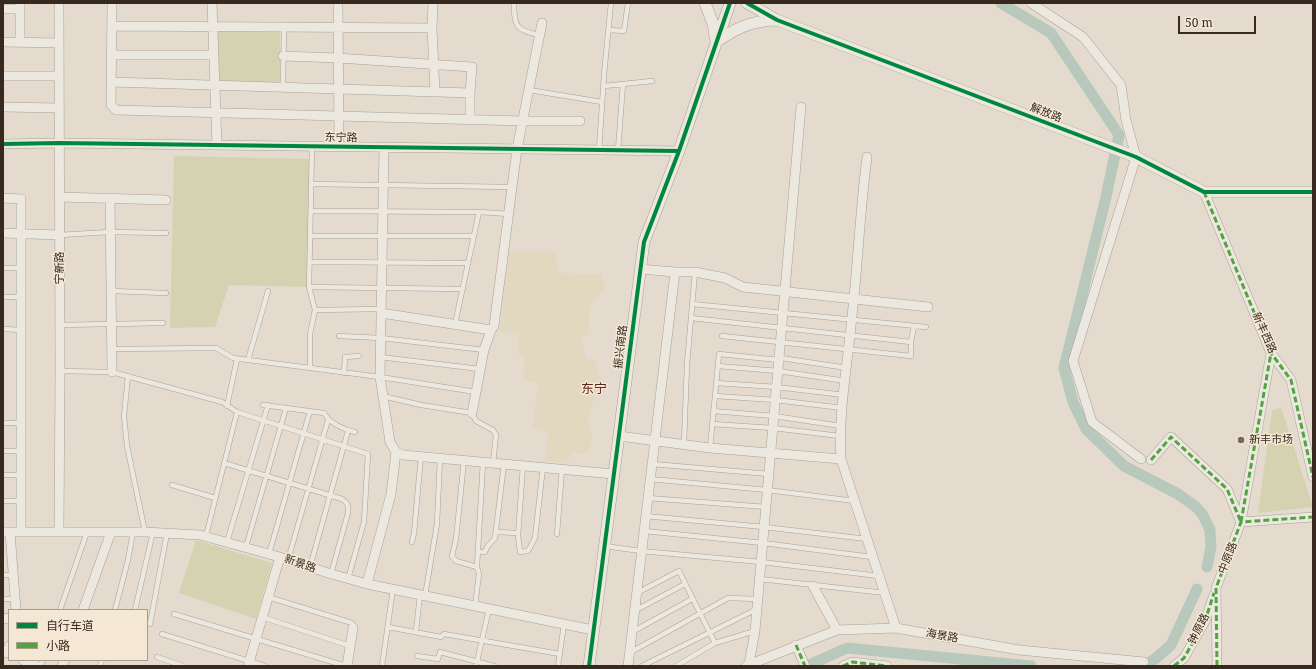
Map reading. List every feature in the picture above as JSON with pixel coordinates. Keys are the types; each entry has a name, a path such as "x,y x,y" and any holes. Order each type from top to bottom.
{"street":[{"name":"宁新路","path":"59,3 59,532"},
{"path":"112,3 111,105 116,110 580,121"},
{"path":"212,3 216,145"},
{"path":"338,3 339,147"},
{"path":"433,3 432,28 435,92"},
{"path":"705,3 713,24 716,42"},
{"path":"716,42 730,3"},
{"path":"716,42 737,3"},
{"name":"解放路","path":"747,3 777,20 1136,157 1204,192 1313,192"},
{"path":"761,3 777,20"},
{"path":"1031,3 1083,37 1121,86 1126,120 1136,157 1073,361 1092,422 1141,459"},
{"path":"3,9 20,6 20,42"},
{"path":"716,42 745,25 762,20 777,20"},
{"path":"472,413 484,350 491,330 494,326 517,149 542,23"},
{"path":"112,26 432,28"},
{"path":"3,42 59,43"},
{"name":"振兴南路","path":"589,666 644,242 679,151 716,42"},
{"path":"112,55 214,55"},
{"path":"284,56 472,67 470,119"},
{"path":"3,76 59,76"},
{"path":"111,82 470,93"},
{"path":"3,107 59,108"},
{"path":"747,665 755,632 801,107"},
{"name":"东宁路","path":"3,144 59,143 679,151"},
{"path":"384,147 380,377 390,442 396,452 403,455 614,474"},
{"path":"867,157 861,202 854,300 840,436 841,459 896,628"},
{"name":"新丰西路","path":"1204,192 1271,353 1291,380 1313,477"},
{"path":"59,197 166,200"},
{"path":"3,198 21,199 21,532"},
{"path":"110,198 112,372"},
{"path":"3,233 59,235"},
{"path":"640,269 695,272 725,278 744,287 928,307"},
{"path":"628,666 674,272"},
{"path":"381,311 491,330"},
{"name":"中原路","path":"1217,666 1216,588 1241,522 1271,353"},
{"path":"619,436 710,448 841,459"},
{"path":"1151,460 1171,437 1227,489 1241,522 1313,517"},
{"path":"367,584 391,494 396,452"},
{"path":"6,532 13,575 16,609"},
{"name":"新景路","path":"6,532 149,532 206,536 284,558 331,574 367,584 593,630"},
{"path":"83,609 111,532"},
{"path":"249,664 268,597 284,558"},
{"path":"813,586 836,630"},
{"name":"钟原路","path":"1174,666 1184,658 1205,621 1216,588"},
{"path":"347,666 353,628"},
{"name":"海景路","path":"747,665 836,630 896,628 1018,650 1144,662"},
{"path":"796,645 803,663"},
{"path":"26,661 39,666"},
{"path":"843,666 852,662 887,666"}],"lane":[{"path":"514,3 514,19 520,28 525,33 540,35"},
{"path":"599,150 602,102 612,3"},
{"path":"609,30 624,31 628,3"},
{"path":"283,87 284,27"},
{"path":"604,86 652,81"},
{"path":"618,150 623,84"},
{"path":"529,90 602,102"},
{"path":"310,368 310,334 315,310 309,287 312,146"},
{"path":"311,184 512,188"},
{"path":"311,211 479,212 509,214"},
{"path":"455,324 479,212"},
{"path":"59,235 110,232 166,233"},
{"path":"310,236 474,236"},
{"path":"310,262 468,263"},
{"path":"3,268 21,268"},
{"path":"684,444 687,364 695,272"},
{"path":"309,287 462,289"},
{"path":"111,291 166,293"},
{"path":"248,360 268,291"},
{"path":"3,297 21,297"},
{"path":"692,304 926,327"},
{"path":"315,310 381,311"},
{"path":"691,318 911,342"},
{"path":"60,325 163,322"},
{"path":"722,336 911,356 911,342 914,326"},
{"path":"3,329 21,330"},
{"path":"339,336 381,338 484,350"},
{"path":"112,348 216,348 232,358 237,359 380,377 476,392"},
{"path":"710,448 720,354 779,360 781,358 847,368"},
{"path":"344,373 346,356 359,356"},
{"path":"380,357 480,369"},
{"path":"227,406 237,359"},
{"path":"718,366 778,371 846,381"},
{"path":"60,371 112,372 128,376 222,402 236,412 368,454 364,522 348,579"},
{"path":"128,376 124,416 127,446 149,532 135,609"},
{"path":"716,383 776,387 844,395"},
{"path":"383,396 421,405 472,413 476,421 493,430 496,435 493,463"},
{"path":"715,396 775,400 843,408"},
{"path":"227,542 264,421 266,405 324,413 328,420 348,431 355,432"},
{"path":"246,547 286,408"},
{"path":"270,554 310,411"},
{"path":"713,411 774,416 841,426"},
{"path":"206,536 236,412"},
{"path":"284,558 309,489 328,420"},
{"path":"3,423 21,423"},
{"path":"712,424 773,428 840,436"},
{"path":"310,567 348,431"},
{"path":"3,451 21,451"},
{"path":"412,542 421,456"},
{"path":"416,631 437,524 440,458"},
{"path":"464,460 456,539 452,556 456,562 477,567"},
{"path":"475,606 480,574 477,567 483,462"},
{"path":"224,463 342,498 347,502 349,508 331,574"},
{"path":"478,552 485,552 487,547 495,538 504,464"},
{"path":"652,464 769,474"},
{"path":"523,466 518,534 520,552 528,551 535,538 543,467"},
{"path":"557,534 562,469"},
{"path":"3,475 21,475"},
{"path":"650,479 768,490 855,501"},
{"path":"172,485 215,498"},
{"path":"648,498 766,508"},
{"path":"3,501 21,501"},
{"path":"645,516 764,527 868,540"},
{"path":"644,531 763,543 873,557"},
{"path":"60,609 87,532"},
{"path":"115,609 128,560 133,532"},
{"path":"496,532 518,534"},
{"path":"150,624 167,533"},
{"path":"604,546 880,576"},
{"path":"636,594 679,571 715,643"},
{"path":"3,575 13,575"},
{"path":"760,579 813,586 885,592"},
{"path":"634,611 685,584"},
{"path":"382,666 393,589"},
{"path":"268,597 352,623 353,628"},
{"path":"629,653 728,598 758,599"},
{"path":"3,599 15,599"},
{"path":"632,632 692,599"},
{"path":"476,664 489,609"},
{"path":"642,666 757,609"},
{"path":"174,614 347,666"},
{"path":"262,617 350,646"},
{"path":"558,666 564,624"},
{"path":"388,627 416,631 441,637 444,634 560,654"},
{"path":"676,666 715,643 755,632"},
{"path":"162,634 249,664 265,666"},
{"path":"417,656 438,659 440,652 476,664 494,666"},
{"path":"157,658 183,666"}],"shaded area":[{"path":"280,30 280,83 218,83 218,31"},
{"path":"174,156 310,159 307,287 229,285 215,327 170,328"},
{"path":"555,251 559,273 602,274 605,288 589,308 589,334 582,336 586,359 594,359 605,391 594,397 588,421 592,438 588,452 583,454 573,453 565,463 545,461 548,433 533,427 538,383 523,380 525,357 518,355 519,333 500,331 509,252"},
{"path":"1281,407 1313,507 1258,513 1272,411"},
{"path":"196,540 272,563 256,619 179,593"}],"waterway":[{"path":"1001,3 1051,33 1119,135 1106,197 1064,368 1073,402 1086,429 1124,466 1178,494 1196,507 1203,515 1210,530 1211,547 1207,567"},
{"path":"1144,666 1155,659 1171,645 1197,589"},
{"path":"807,666 847,648 1031,666"}],"marked path":[{"path":"1204,192 1271,353 1291,380 1313,477"},
{"path":"1241,522 1271,353"},
{"path":"1151,460 1171,437 1227,489 1241,522"},
{"path":"1217,666 1216,588 1241,522 1313,517"},
{"path":"1174,666 1184,658 1205,621 1214,593"},
{"path":"796,645 805,666"},
{"path":"843,666 852,662 887,666"}],"cycle path":[{"path":"589,666 644,242 679,151 730,3"},
{"path":"747,3 777,20 1136,157 1204,192 1313,192"},
{"path":"3,144 59,143 679,151"}],"place":[{"name":"新丰市场","path":"1241,440"}],"district":[{"name":"东宁","path":"594,389"}]}
